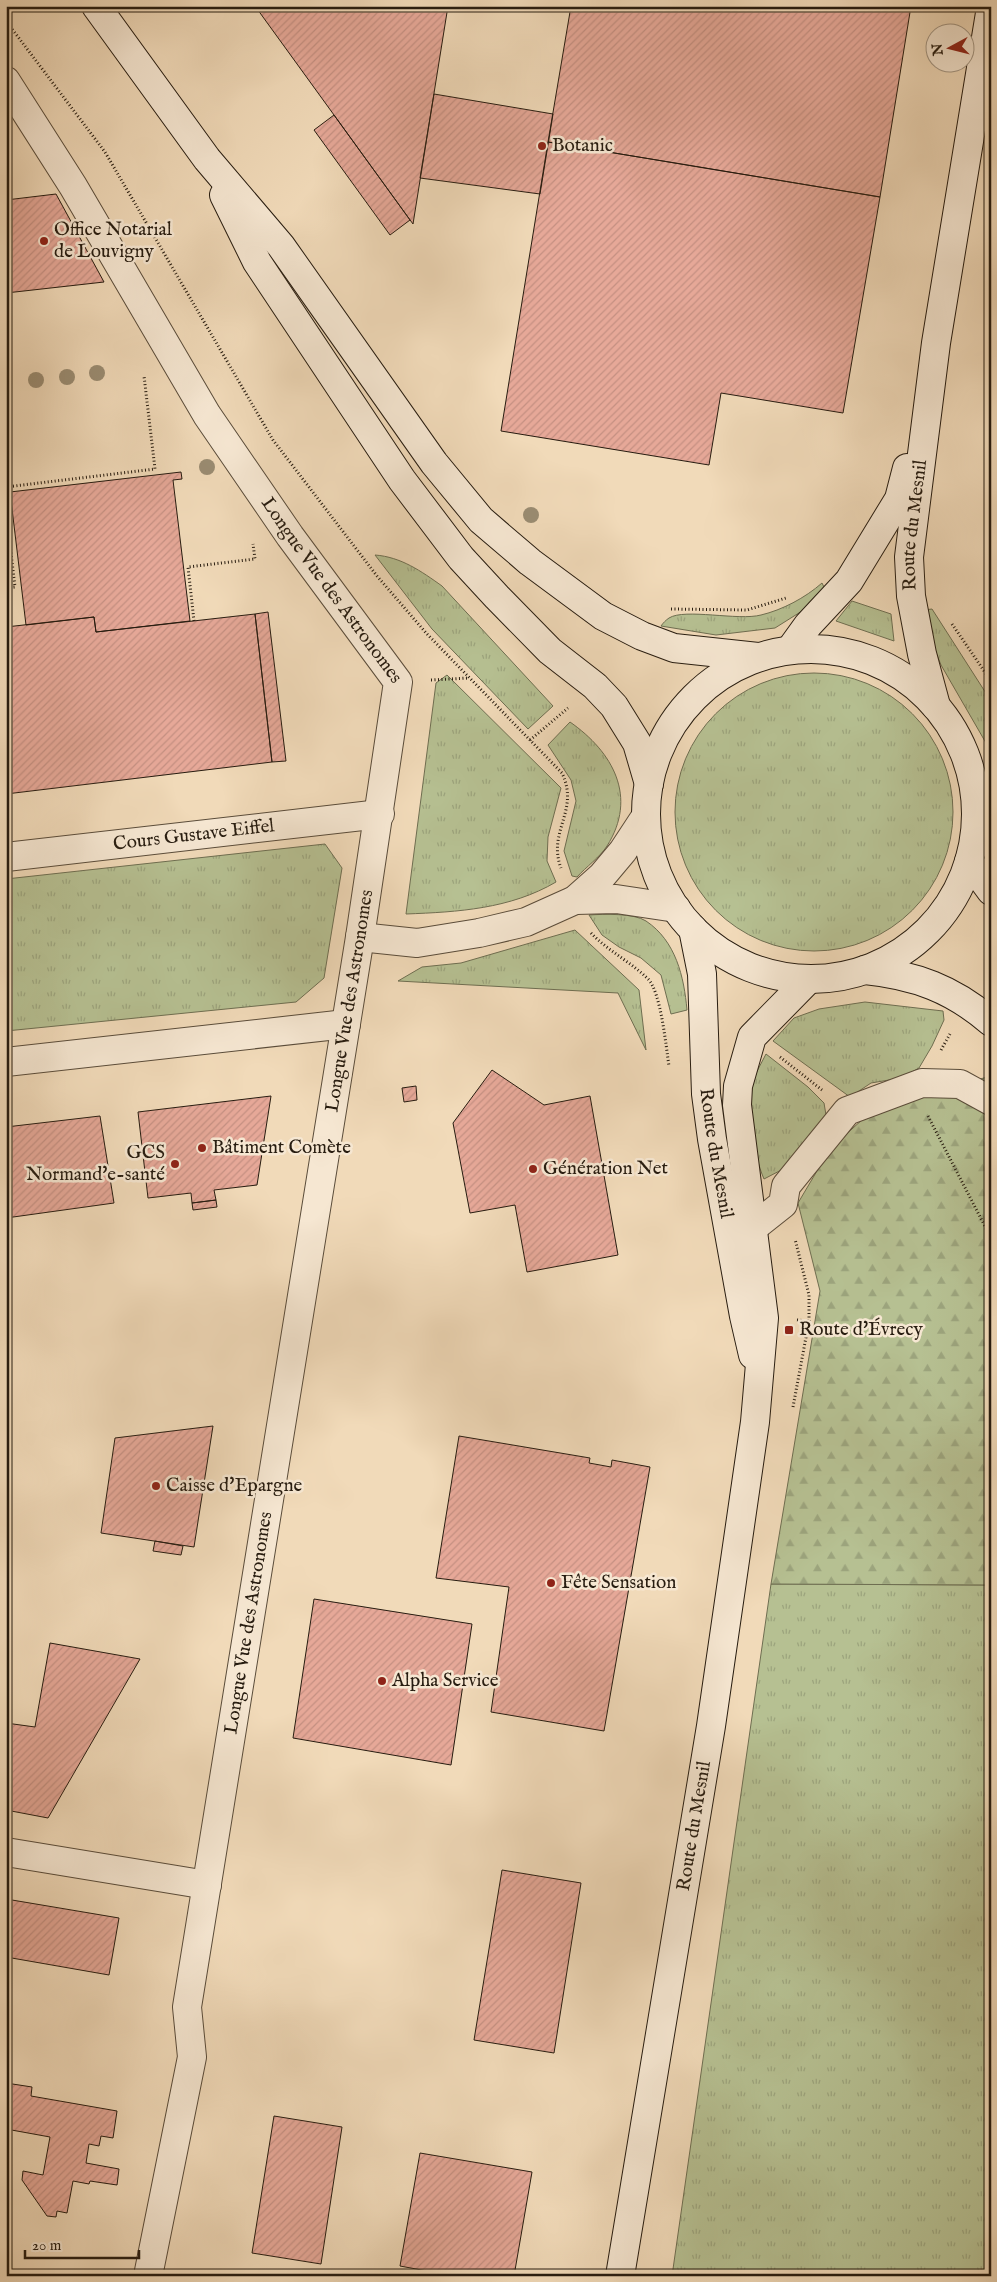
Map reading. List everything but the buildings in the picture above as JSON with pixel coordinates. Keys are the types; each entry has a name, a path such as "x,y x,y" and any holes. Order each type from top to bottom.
{"street":[{"path":"96,6 207,160 281,246 434,464 481,520 530,562 603,616 642,636 674,648 758,657"},
{"name":"Route du Mesnil","path":"936,706 922,654 911,596 909,557 936,343 991,7"},
{"name":"Longue Vue des Astronomes","path":"6,81 73,186 207,415 290,536 398,682 380,814 187,2007 192,2057 148,2276"},
{"path":"207,160 257,262 402,480 461,558 497,597 550,651 595,686 614,706 637,743 649,785"},
{"name":"Route du Mesnil","path":"790,650 808,625 850,581 899,499 936,343"},
{"path":"790,650 830,650 870,659 905,678 936,706 955,732 968,763 975,795 976,828 969,861 960,885 930,928 904,950 865,970 837,977 809,979 776,975 746,966 717,950 693,928 676,908 660,879 650,848 646,816 649,785 656,756 669,730 686,706 723,674 758,657 790,650"},
{"name":"Cours Gustave Eiffel","path":"6,857 380,814"},
{"path":"360,937 417,943 471,935 526,922 575,900 602,876 623,851 646,816"},
{"path":"969,861 991,891"},
{"path":"575,900 616,899 676,908"},
{"name":"Route du Mesnil","path":"620,2276 712,1717 741,1526 764,1318 741,1229 712,1139 706,1094 702,974 693,928"},
{"path":"865,970 892,973 944,989 970,1003 991,1022"},
{"name":"Route du Mesnil","path":"741,1229 738,1086 752,1037 809,979"},
{"path":"6,1062 346,1024"},
{"path":"741,1229 783,1204 786,1186 847,1111 922,1083 960,1084 991,1101"},
{"path":"6,1852 207,1885"}],"path":[{"path":"6,21 105,152 272,440 377,576 420,626 562,773 568,786 569,802 559,834 558,846 564,876"},
{"path":"6,488 155,469 142,366"},
{"path":"6,511 15,587 6,588"},
{"path":"194,621 188,567 255,559 253,540"},
{"path":"664,609 747,610 788,597"},
{"path":"950,622 991,681"},
{"path":"530,740 564,711"},
{"path":"588,929 602,945 652,984 662,1024"},
{"path":"775,1053 847,1111"},
{"path":"912,1086 991,1238"},
{"path":"783,1204 801,1260 809,1295 809,1322"}],"green space":[{"path":"375,555 402,562 442,586 553,706 528,729 432,629"},
{"path":"822,583 826,591 802,611 775,628 716,635 661,626 669,618 677,615 699,614 739,617 761,615 793,603"},
{"path":"852,601 891,614 894,641 836,621"},
{"path":"932,609 991,701 991,741 986,743 941,665 931,640 924,610"},
{"path":"828,673 867,683 880,689 913,713 930,735 943,759 951,785 953,812 951,839 943,865 930,889 913,911 891,928 867,941 828,951 800,951 761,941 748,935 715,911 706,900 691,878 677,839 675,798 685,759 691,746 715,713 726,704 748,689 787,675"},
{"path":"447,675 561,788 548,837 547,861 556,882 520,898 502,903 464,910 406,914 436,683"},
{"path":"570,722 598,747 609,761 620,793 620,810 616,828 607,846 577,877 572,876 564,851 576,801 571,780 548,745"},
{"path":"325,844 342,868 324,978 296,1002 6,1031 6,879"},
{"path":"602,914 641,918 656,929 665,939 677,961 684,985 687,1010 671,1014 661,975 641,958 619,947 602,935 589,915"},
{"path":"575,930 639,990 646,1050 618,993 398,981 422,967 461,963"},
{"path":"865,1002 943,1011 944,1020 919,1068 901,1078 871,1083 850,1097 773,1041 794,1018 819,1009"},
{"path":"766,1054 808,1087 824,1103 826,1115 789,1166 764,1179 751,1129 750,1102 754,1079"},
{"path":"991,1076 991,1585 771,1584 820,1291 798,1203 830,1149 875,1108"},
{"path":"771,1584 991,1585 991,2276 672,2276"}],"place":[{"name":"Botanic","path":"542,146"},
{"name":"Office Notarial de Louvigny","path":"44,241"},
{"name":"Bâtiment Comète","path":"202,1148"},
{"name":"GCS Normand'e-santé","path":"175,1164"},
{"name":"Génération Net","path":"533,1169"},
{"name":"Route d'Évrecy","path":"789,1330"},
{"name":"Caisse d'Epargne","path":"156,1486"},
{"name":"Fête Sensation","path":"551,1583"},
{"name":"Alpha Service","path":"382,1681"}]}
